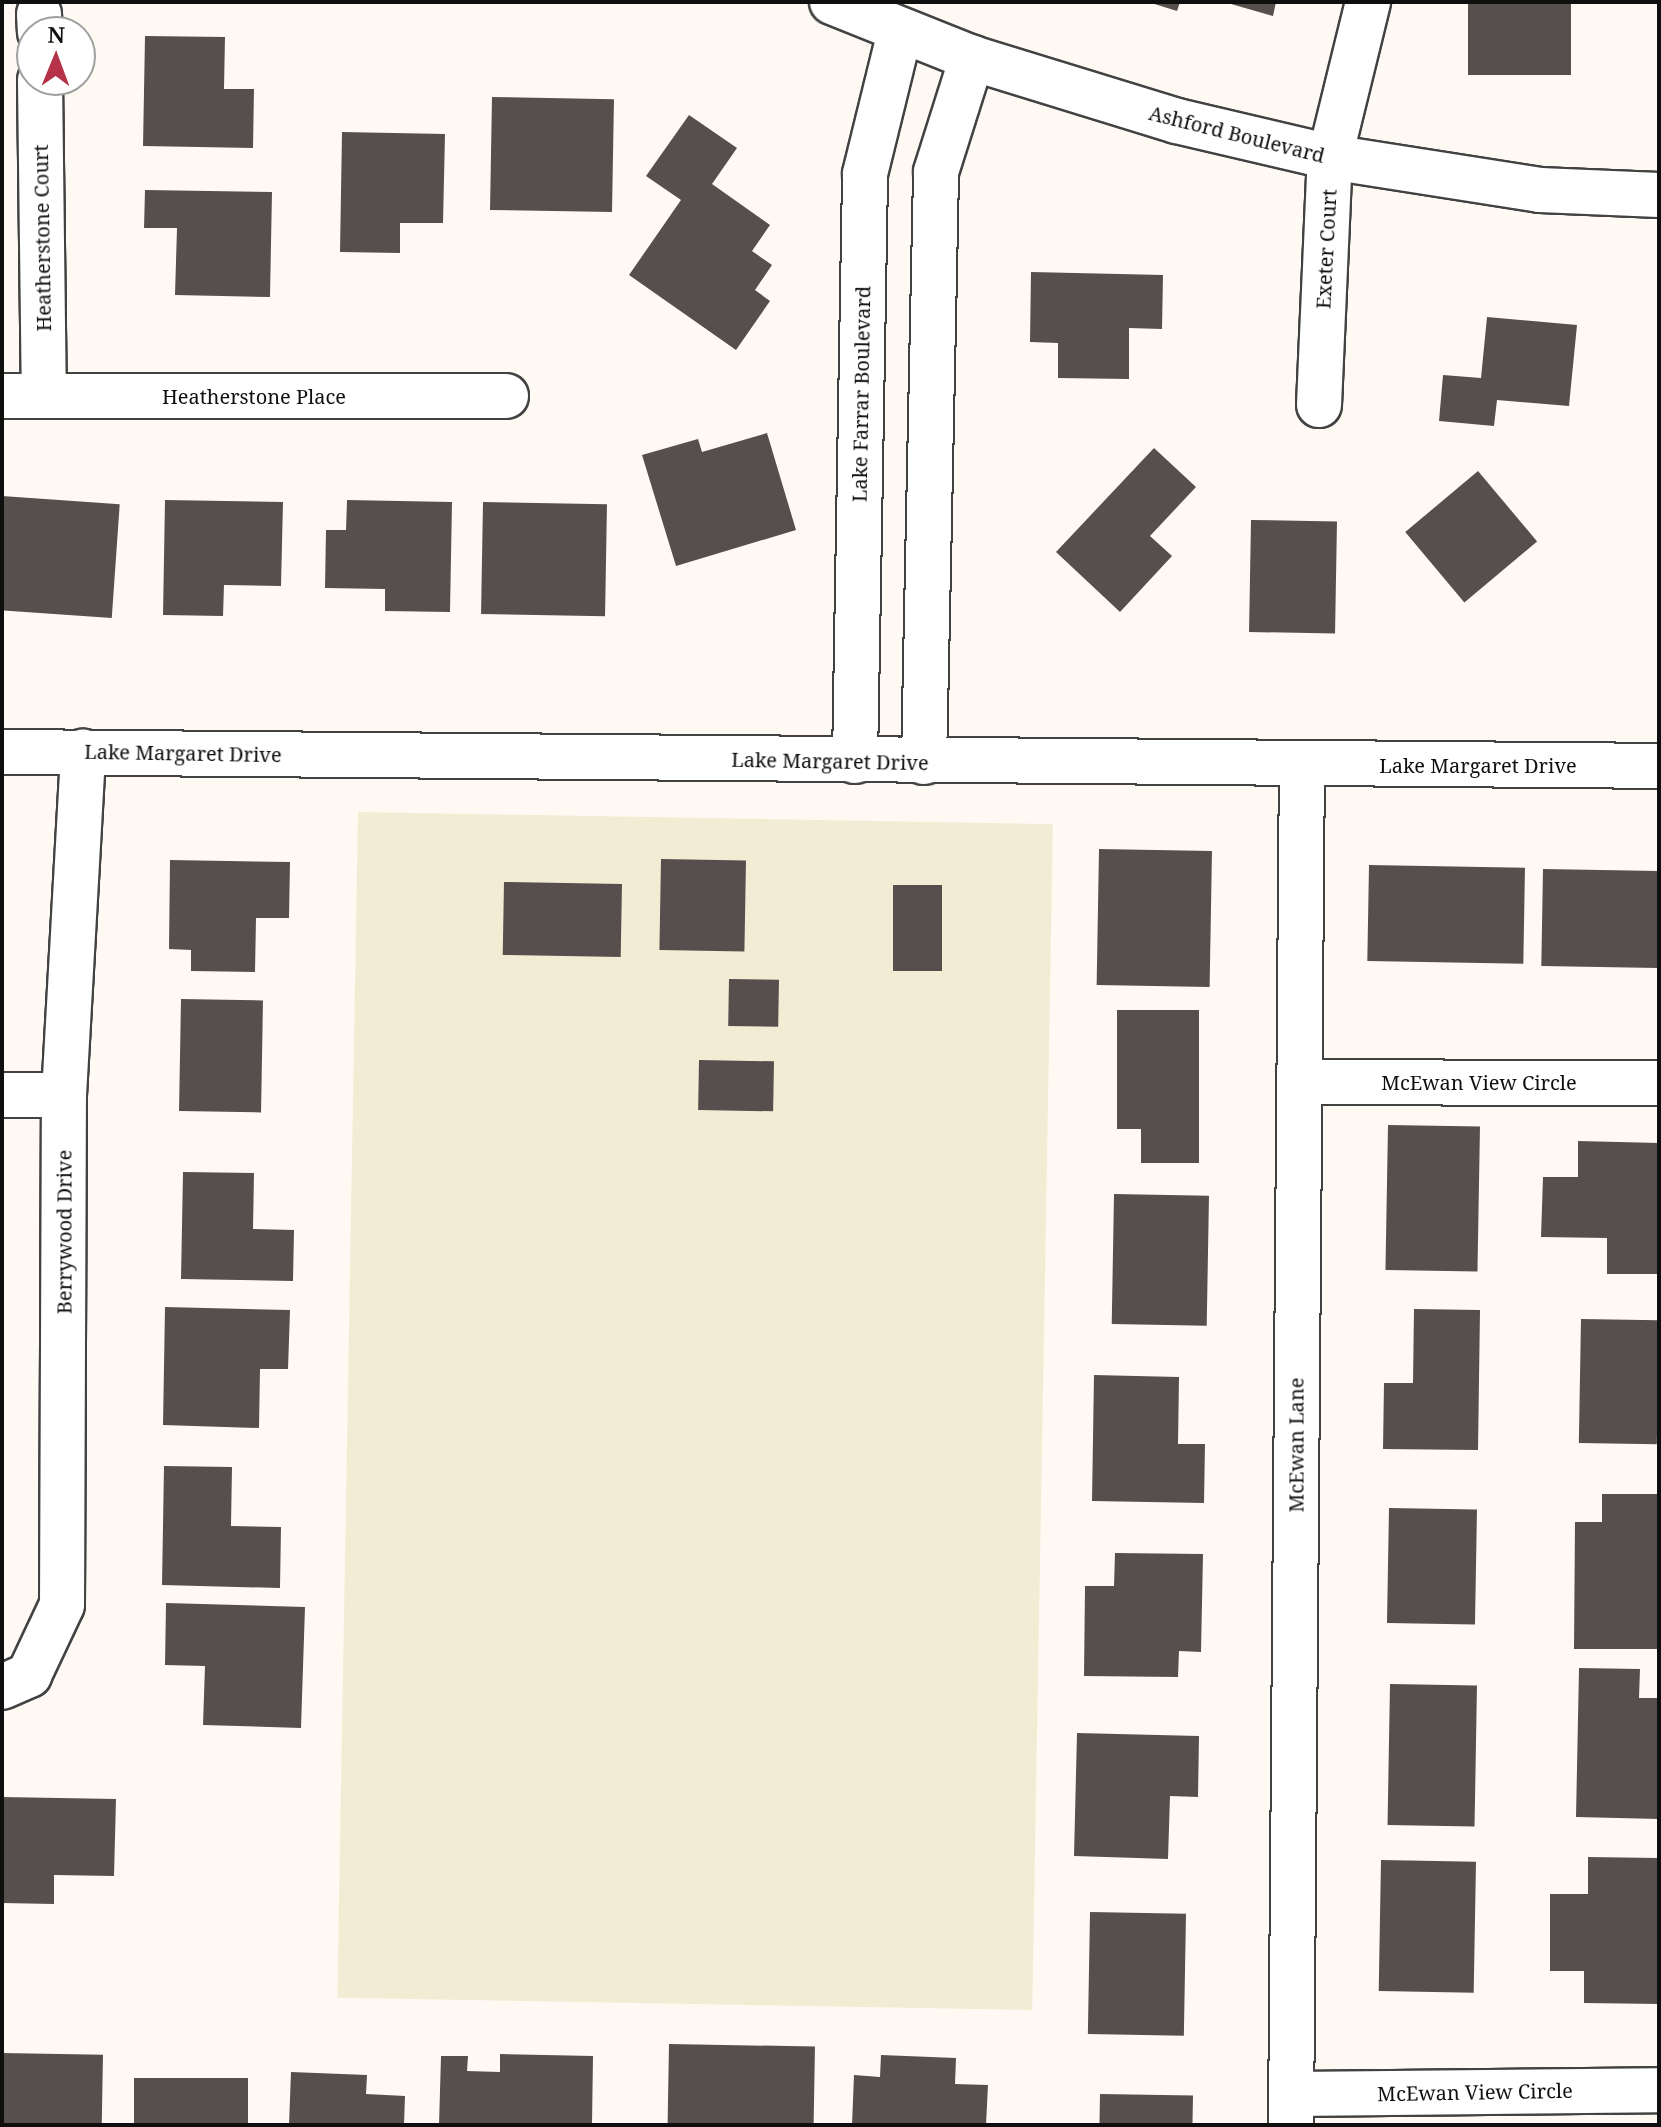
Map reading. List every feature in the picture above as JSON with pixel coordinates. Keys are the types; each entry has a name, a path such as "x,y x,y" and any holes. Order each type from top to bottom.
{"street":[{"name":"Ashford Boulevard","path":"832,2 972,58 1177,121 1330,157 1540,190 1659,195"},
{"name":"Exeter Court","path":"1319,405 1330,157 1368,2"},
{"name":"Lake Farrar Boulevard","path":"855,761 865,174 900,31"},
{"path":"924,762 936,172 972,58"},
{"name":"Heatherstone Court","path":"23,396 39,96"},
{"name":"Heatherstone Place","path":"23,396 506,396"},
{"name":"Lake Margaret Drive","path":"2,752 1659,766"},
{"name":"Berrywood Drive","path":"2,1687 29,1675 62,1605 64,1095 83,752"},
{"name":"McEwan Lane","path":"1292,2109 1302,765"},
{"name":"McEwan View Circle","path":"1299,1082 1659,1083"},
{"path":"2,1095 64,1095"},
{"name":"McEwan View Circle","path":"1292,2109 1659,2090"}],"shaded area":[{"path":"358,812 1053,824 1032,2010 337,1998"}],"building":[{"path":"1148,2 1180,2 1177,11"},
{"path":"1224,2 1276,2 1273,16"},
{"path":"1468,2 1571,2 1571,75 1468,75"},
{"path":"145,36 225,37 224,89 254,89 253,148 143,146"},
{"path":"492,97 614,99 612,212 490,210"},
{"path":"689,115 737,148 712,184 770,225 752,251 772,265 755,290 770,301 736,350 629,275 681,200 646,176"},
{"path":"342,132 445,134 443,223 400,223 400,253 340,252"},
{"path":"145,190 272,192 270,297 175,295 177,228 144,228"},
{"path":"1031,272 1163,275 1162,329 1129,328 1129,379 1058,378 1058,343 1030,342"},
{"path":"1487,317 1577,325 1569,406 1497,400 1494,426 1439,421 1443,375 1481,378"},
{"path":"767,433 796,530 676,566 642,455 698,439 702,452"},
{"path":"1154,448 1196,487 1150,536 1172,556 1120,612 1056,552"},
{"path":"1478,471 1537,541 1464,603 1405,532"},
{"path":"2,496 120,504 112,618 2,610"},
{"path":"165,500 283,502 281,586 224,585 223,616 163,615"},
{"path":"347,500 452,502 450,612 385,611 385,589 325,588 326,530 346,530"},
{"path":"483,502 607,504 605,616 481,614"},
{"path":"1251,520 1337,522 1335,633 1249,632"},
{"path":"1099,849 1212,851 1210,987 1097,985"},
{"path":"661,859 746,860 744,951 659,950"},
{"path":"170,860 290,862 289,918 256,918 255,972 191,971 191,950 169,949"},
{"path":"1369,865 1525,868 1523,964 1367,961"},
{"path":"1543,869 1659,871 1657,968 1541,966"},
{"path":"504,882 622,884 621,957 503,955"},
{"path":"893,885 942,885 942,971 893,971"},
{"path":"729,979 779,980 778,1027 728,1026"},
{"path":"181,999 263,1000 261,1112 179,1111"},
{"path":"1117,1010 1199,1010 1199,1163 1141,1163 1141,1129 1117,1129"},
{"path":"699,1060 774,1061 773,1111 698,1110"},
{"path":"1388,1125 1480,1127 1477,1272 1385,1270"},
{"path":"1578,1141 1659,1143 1659,1274 1607,1274 1607,1238 1541,1237 1543,1177 1578,1177"},
{"path":"183,1172 254,1173 253,1229 294,1230 293,1281 181,1279"},
{"path":"1114,1194 1209,1196 1207,1326 1112,1324"},
{"path":"165,1307 290,1310 288,1369 260,1369 259,1428 163,1425"},
{"path":"1414,1309 1480,1310 1478,1450 1383,1449 1384,1383 1413,1383"},
{"path":"1581,1319 1659,1320 1657,1444 1579,1443"},
{"path":"1094,1375 1179,1377 1178,1444 1205,1444 1204,1503 1092,1501"},
{"path":"164,1466 232,1467 231,1526 281,1527 280,1588 162,1585"},
{"path":"1602,1494 1659,1494 1659,1649 1574,1649 1575,1522 1602,1522"},
{"path":"1389,1508 1477,1510 1475,1625 1387,1623"},
{"path":"1115,1553 1203,1554 1201,1652 1179,1651 1178,1677 1084,1676 1085,1586 1114,1586"},
{"path":"166,1603 305,1607 301,1728 203,1725 205,1666 165,1665"},
{"path":"1579,1668 1640,1669 1639,1698 1659,1698 1659,1819 1576,1817"},
{"path":"1390,1684 1477,1686 1475,1826 1388,1825"},
{"path":"1077,1733 1199,1736 1198,1797 1170,1796 1168,1859 1074,1856"},
{"path":"2,1797 116,1799 114,1876 54,1875 54,1904 2,1903"},
{"path":"1588,1857 1659,1858 1659,2004 1584,2003 1584,1971 1550,1971 1550,1894 1588,1894"},
{"path":"1381,1860 1476,1862 1474,1993 1379,1991"},
{"path":"1090,1912 1186,1914 1184,2036 1088,2034"},
{"path":"669,2044 815,2047 814,2125 668,2125"},
{"path":"2,2053 103,2055 102,2125 2,2125"},
{"path":"500,2054 593,2056 592,2125 439,2125 441,2056 468,2056 467,2071 500,2072"},
{"path":"881,2055 956,2058 955,2084 988,2085 986,2125 852,2125 854,2075 880,2077"},
{"path":"291,2072 367,2075 366,2094 405,2096 404,2125 289,2125"},
{"path":"134,2078 248,2078 248,2125 134,2125"},
{"path":"1100,2094 1193,2096 1192,2125 1099,2125"}]}
